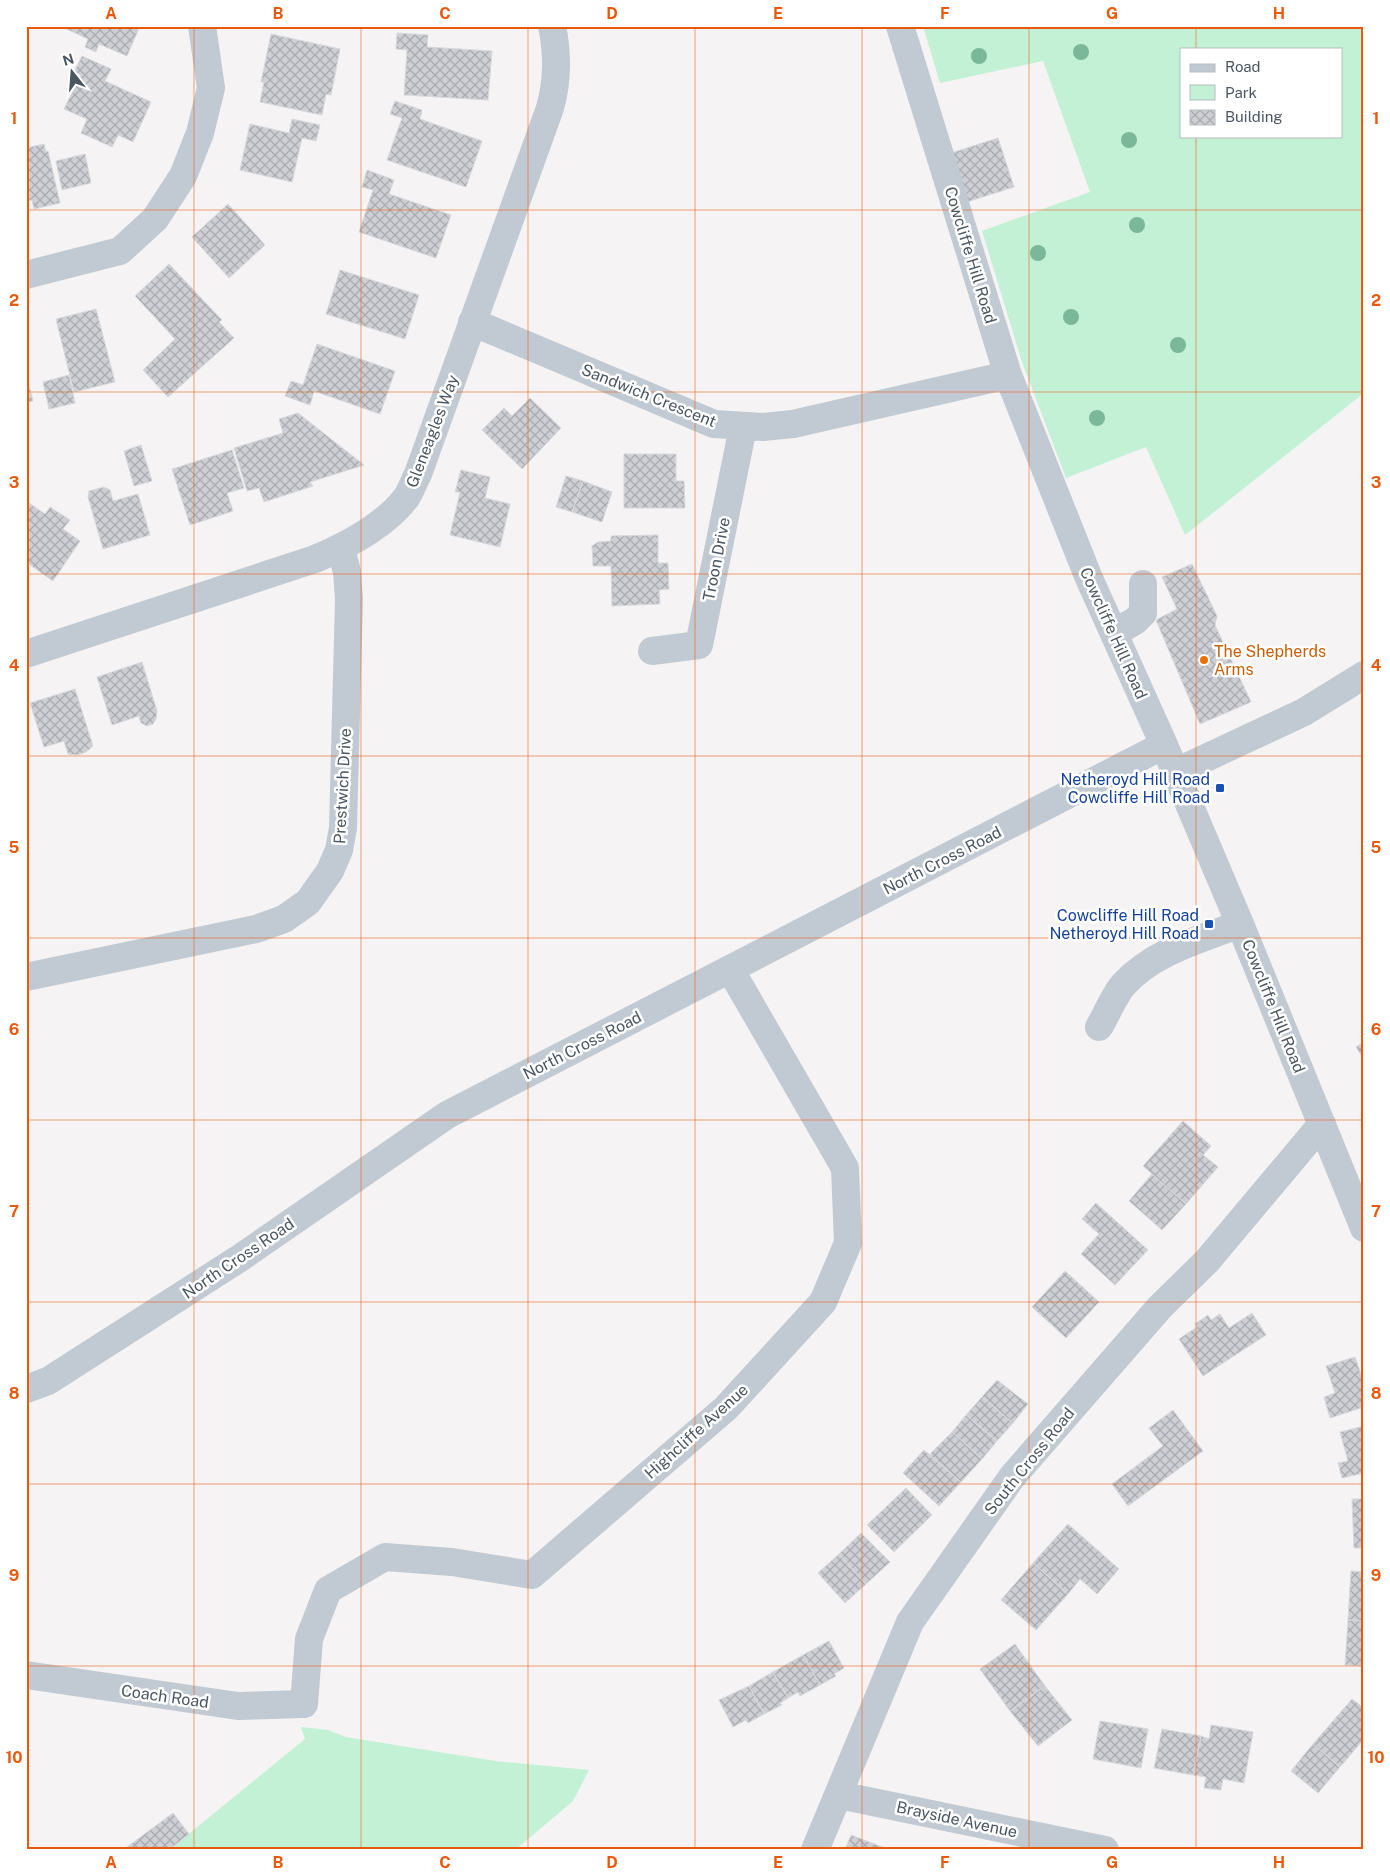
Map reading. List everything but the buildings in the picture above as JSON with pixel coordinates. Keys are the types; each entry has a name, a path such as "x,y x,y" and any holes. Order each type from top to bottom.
{"street":[{"path":"26,275 120,250 156,219 183,176 202,124 211,88 202,26"},
{"name":"Gleneagles Way","path":"26,654 315,559 341,548 390,514 407,497 418,474 550,108 556,88 557,66 556,43 552,26"},
{"name":"Cowcliffe Hill Road","path":"900,26 1008,374 1088,576 1176,772 1364,1228"},
{"name":"Sandwich Crescent","path":"472,322 714,424 743,427 763,428 793,424 1008,374"},
{"name":"Troon Drive","path":"652,652 699,645 743,427"},
{"name":"Prestwich Drive","path":"26,977 256,929 284,919 308,902 333,864 339,850 343,828 349,599 347,572 341,548"},
{"path":"1114,633 1135,621 1143,612 1143,584"},
{"path":"1176,772 1304,712 1364,675"},
{"name":"North Cross Road","path":"26,1388 48,1381 240,1258 447,1115 1164,745"},
{"path":"1099,1027 1123,985 1142,968 1162,954 1240,924"},
{"name":"Highcliffe Avenue","path":"304,1704 309,1639 328,1590 385,1557 452,1562 532,1575 726,1408 823,1302 848,1243 845,1168 730,969"},
{"name":"South Cross Road","path":"815,1850 910,1622 1012,1477 1160,1307 1207,1260 1322,1124"},
{"name":"Coach Road","path":"26,1675 238,1706 304,1704"},
{"name":"Brayside Avenue","path":"839,1794 1104,1850"}],"green space":[{"path":"923,26 1364,26 1364,393 1185,535 1146,447 1066,478 1022,362 982,231 1090,192 1043,61 940,83"},
{"path":"301,1727 328,1730 346,1737 495,1761 589,1770 573,1801 515,1850 169,1850 305,1739"}],"place":[{"name":"The Shepherds Arms","path":"1204,660"},
{"name":"Netheroyd Hill Road Cowcliffe Hill Road","path":"1220,788"},
{"name":"Cowcliffe Hill Road Netheroyd Hill Road","path":"1209,924"}]}
